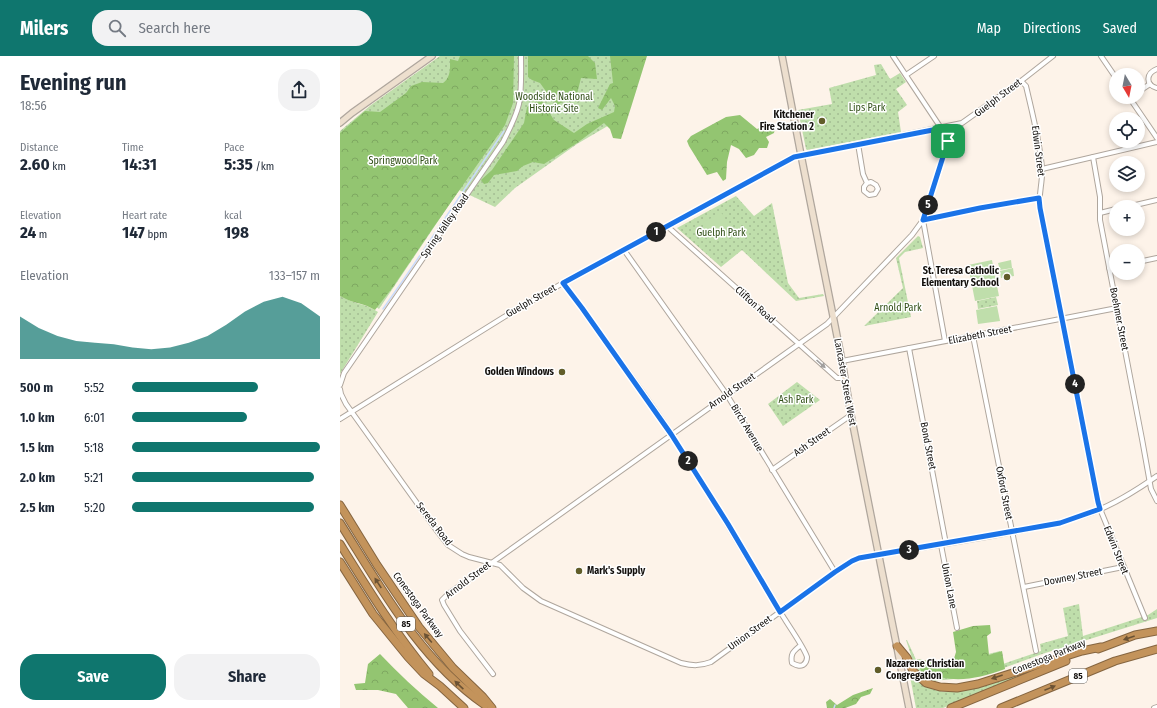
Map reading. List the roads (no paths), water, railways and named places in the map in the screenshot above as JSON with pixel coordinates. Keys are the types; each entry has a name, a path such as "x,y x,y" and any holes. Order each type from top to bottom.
{"highway":[{"name":"Conestoga Parkway","path":"340,505 377,565 419,627 453,668 483,697 491,708"},
{"name":"Conestoga Parkway","path":"340,523 387,598 413,635 445,671 468,693 491,708"},
{"name":"85","path":"340,544 382,611 414,655 440,686"},
{"name":"85","path":"340,562 373,614 408,658 424,674 440,686 464,708"},
{"name":"Conestoga Parkway","path":"951,708 1057,664 1102,647 1157,630"},
{"path":"897,646 914,672 926,683 940,687 957,688 978,684 1082,651 1102,647"},
{"name":"85","path":"1001,708 1115,661 1157,649"}],"main road":[{"path":"340,123 432,56"},
{"name":"Lancaster Street West","path":"782,56 909,708"},
{"path":"340,120 352,113"}],"street":[{"name":"Spring Valley Road","path":"340,385 344,373 503,142 515,117 519,104 521,56"},
{"path":"893,56 939,125 943,128"},
{"path":"906,76 934,56"},
{"name":"Guelph Street","path":"340,419 504,316 794,157 962,123 967,121 1021,81 1052,56"},
{"path":"1101,56 1109,68"},
{"path":"1157,69 1149,74 1148,79 1150,84 1157,88"},
{"name":"Edwin Street","path":"1021,81 1026,86 1040,153 1042,169 1042,182 1039,198 1041,215 1098,502 1123,567 1145,618"},
{"path":"1145,87 1150,84"},
{"path":"1135,104 1157,138"},
{"name":"Arnold Street","path":"493,674 460,631 442,600 490,563 827,324 912,235 923,220 948,141 948,134 943,128"},
{"path":"1042,169 1157,142"},
{"path":"858,144 863,174 867,183"},
{"name":"Boehmer Street","path":"1093,157 1100,197 1100,220 1109,268"},
{"path":"946,341 923,220 1039,198"},
{"path":"1145,203 1157,200"},
{"path":"1100,213 1109,211"},
{"name":"Clifton Road","path":"667,226 837,378 845,378"},
{"name":"Birch Avenue","path":"624,250 727,394 835,572"},
{"path":"1145,261 1157,258"},
{"name":"Boehmer Street","path":"1111,280 1151,489 1157,501"},
{"path":"563,283 671,434 728,524 801,646 806,656 807,660 805,663 802,666 797,666 792,663 791,657 793,652 801,646"},
{"name":"Elizabeth Street","path":"842,361 1117,308"},
{"name":"Oxford Street","path":"973,336 1036,651"},
{"name":"Bond Street","path":"909,348 946,544"},
{"path":"340,389 346,404 353,411"},
{"name":"Sereda Road","path":"353,411 448,545 462,554 500,565 523,588 540,602 654,651"},
{"name":"Ash Street","path":"772,470 851,415"},
{"name":"Union Street","path":"654,651 681,663 694,666 711,662 835,572 859,558 1060,523 1100,509 1132,493 1157,476"},
{"name":"Union Lane","path":"940,545 957,628"},
{"name":"Downey Street","path":"1024,587 1123,567"}],"waterway":[{"path":"383,309 504,131"}],"place":[{"name":"Kitchener Fire Station 2","path":"822,121"},
{"name":"St. Teresa Catholic Elementary School","path":"1007,277"},
{"name":"Golden Windows","path":"562,372"},
{"name":"Mark's Supply","path":"579,571"},
{"name":"Nazarene Christian Congregation","path":"878,670"}],"park label":[{"name":"Woodside National Historic Site","path":"554,102"},
{"name":"Lips Park","path":"867,108"},
{"name":"Springwood Park","path":"403,161"},
{"name":"Guelph Park","path":"721,233"},
{"name":"Arnold Park","path":"898,308"},
{"name":"Ash Park","path":"796,400"}]}
